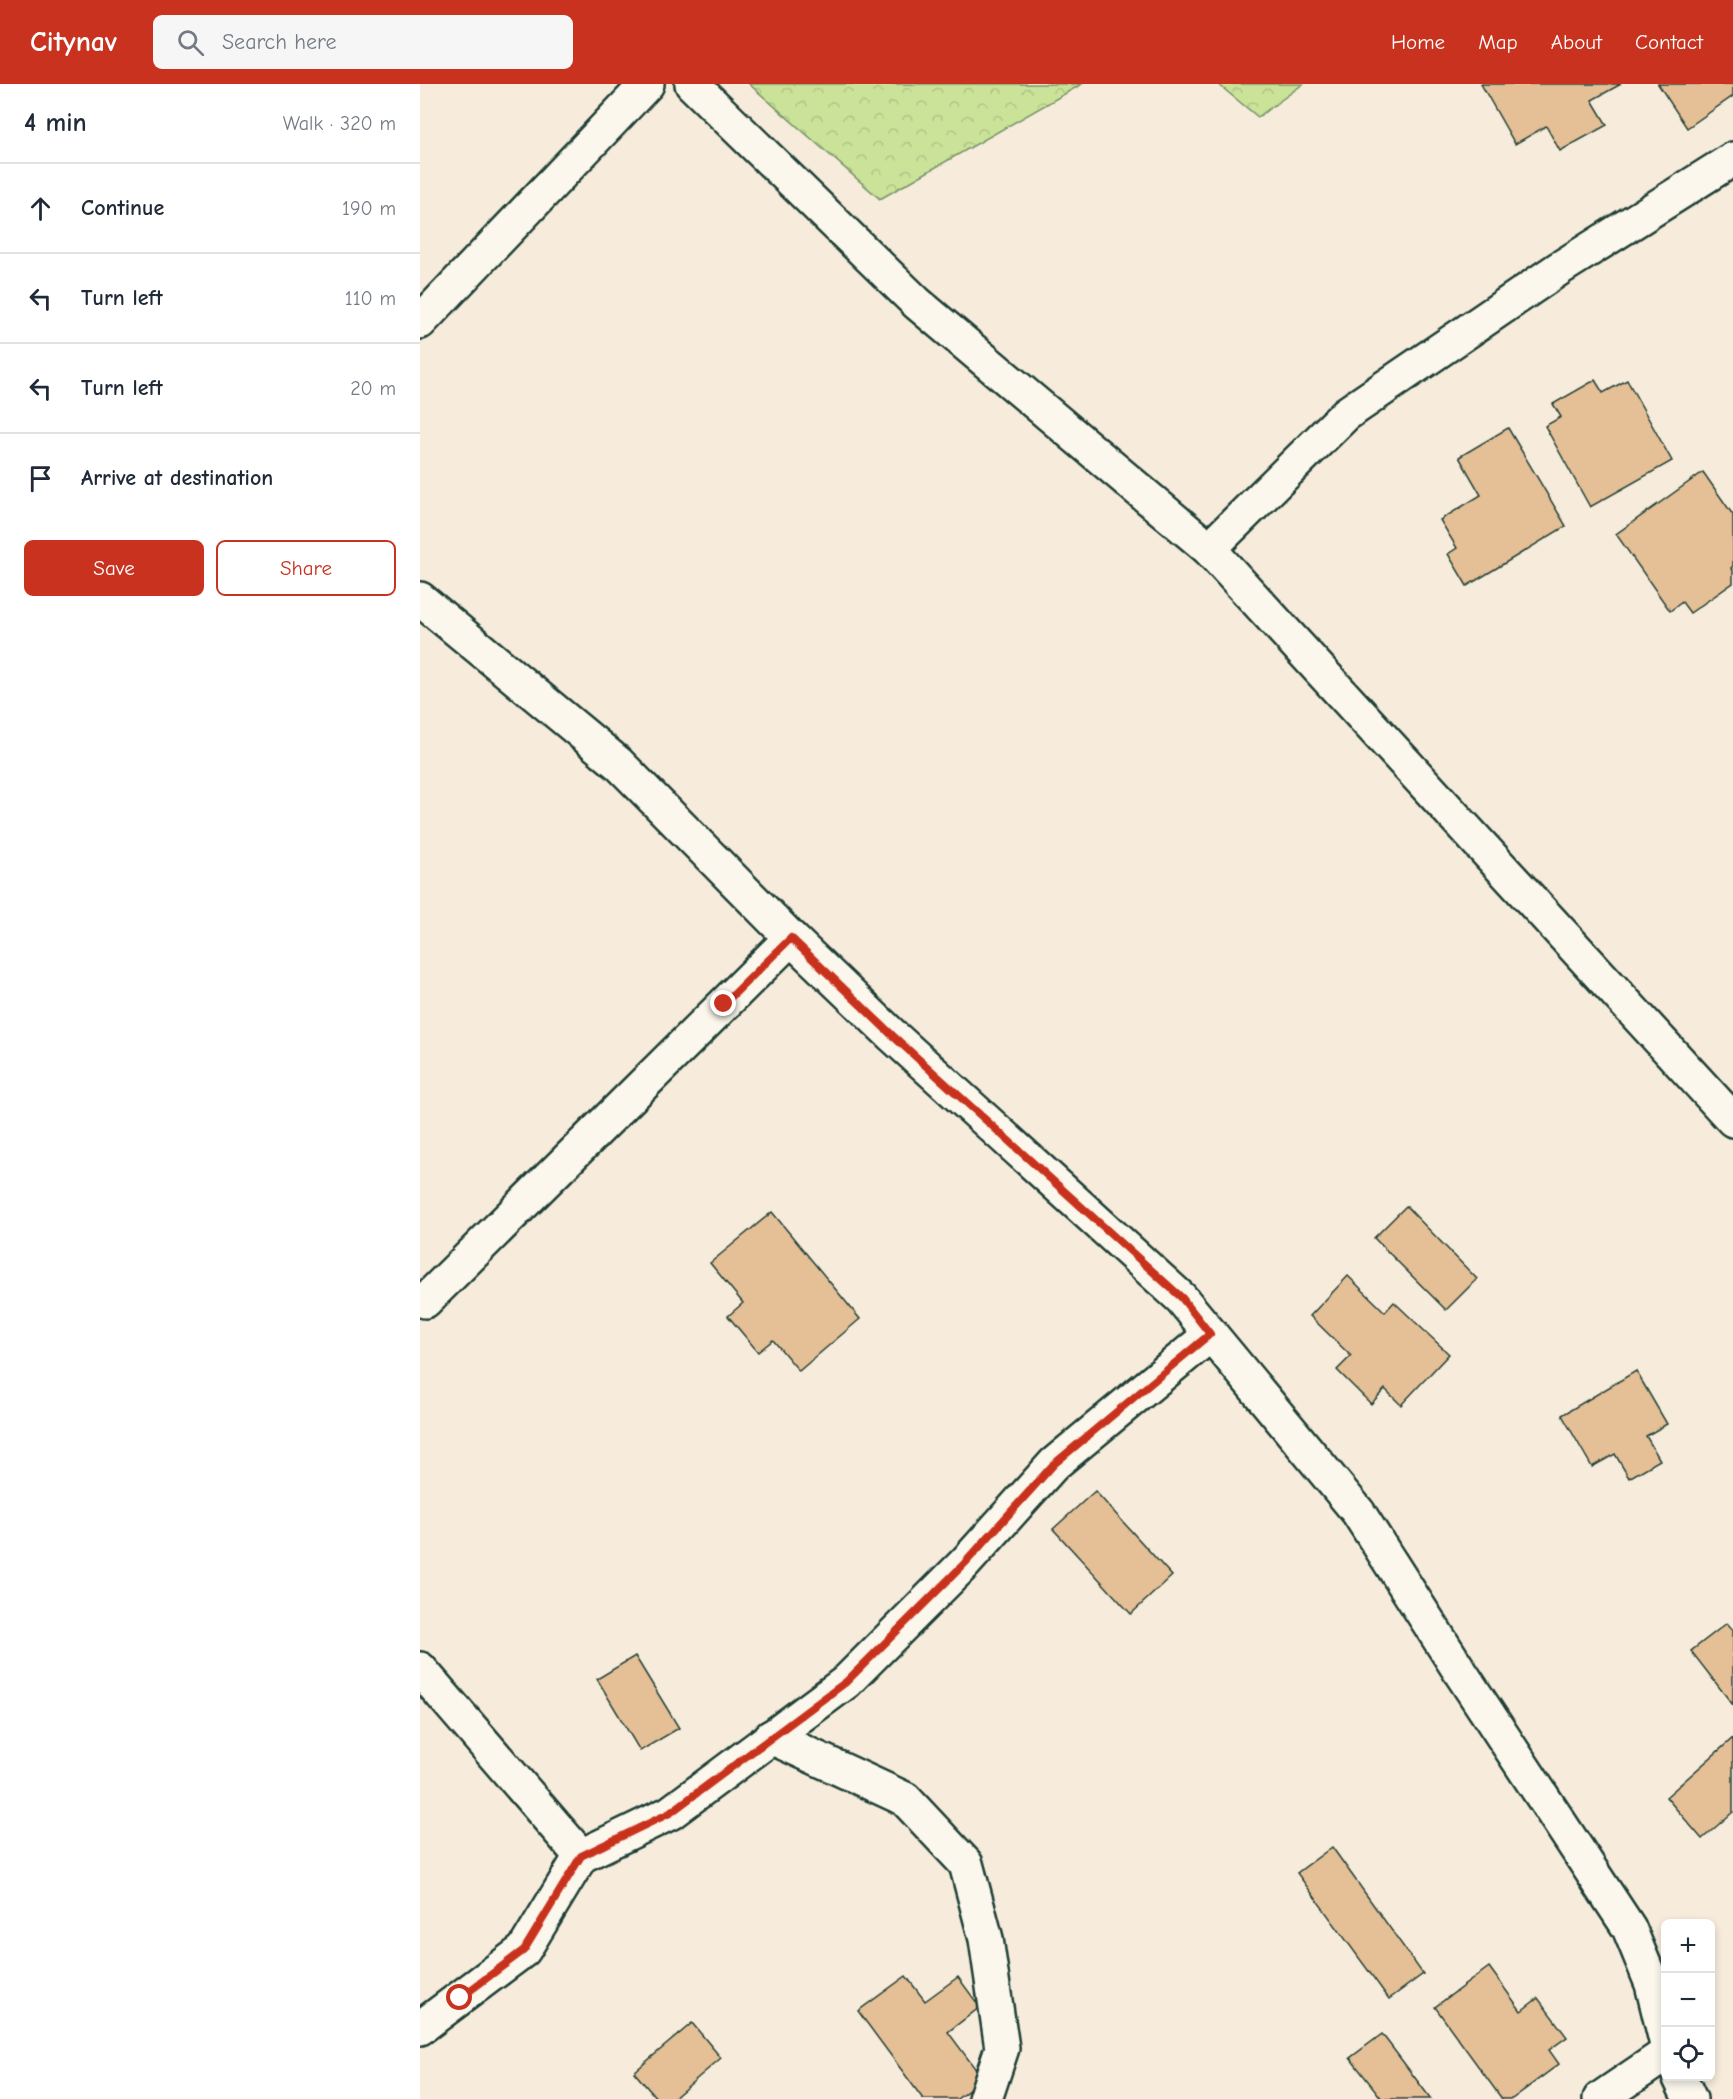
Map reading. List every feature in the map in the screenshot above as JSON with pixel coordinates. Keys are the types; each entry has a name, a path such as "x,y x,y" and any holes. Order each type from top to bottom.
{"street":[{"path":"420,322 647,84"},
{"path":"692,84 917,303 1209,549 1733,1120"},
{"path":"1209,549 1346,414 1560,268 1733,159"},
{"path":"420,599 619,765 791,938 893,1036 1182,1298 1358,1512 1629,1928 1652,1984 1662,2027"},
{"path":"425,1301 791,938"},
{"path":"420,2028 524,1950 581,1856 670,1813 846,1682 965,1563 1054,1464 1210,1334"},
{"path":"420,1669 581,1856"},
{"path":"771,1737 905,1798 966,1864 986,1939 1002,2048 985,2099"},
{"path":"1600,2099 1661,2057"},
{"path":"1681,2081 1690,2099"}],"green space":[{"path":"749,84 1082,84 880,199"},
{"path":"1218,84 1303,84 1258,117"}],"building":[{"path":"1481,84 1621,84 1592,100 1607,125 1560,151 1546,126 1515,144"},
{"path":"1658,84 1733,84 1733,96 1687,128"},
{"path":"1595,380 1603,393 1627,380 1672,461 1590,507 1545,426 1561,417 1553,404"},
{"path":"1508,428 1566,526 1467,586 1448,554 1457,548 1440,520 1481,495 1459,457"},
{"path":"1703,472 1733,515 1733,566 1731,568 1733,583 1690,613 1682,602 1670,611 1616,534"},
{"path":"1406,1206 1477,1279 1446,1310 1374,1238"},
{"path":"772,1212 860,1319 799,1371 773,1340 758,1352 728,1316 743,1303 710,1263"},
{"path":"1348,1276 1385,1312 1394,1302 1449,1354 1401,1405 1385,1389 1371,1404 1337,1370 1351,1356 1310,1316"},
{"path":"1636,1371 1667,1424 1646,1436 1660,1460 1629,1478 1615,1454 1592,1467 1562,1415"},
{"path":"1095,1491 1172,1576 1131,1614 1053,1529"},
{"path":"1727,1623 1733,1630 1733,1705 1691,1651"},
{"path":"635,1656 679,1728 640,1751 597,1679"},
{"path":"1733,1738 1733,1812 1702,1839 1666,1797"},
{"path":"1332,1847 1423,1974 1389,1999 1297,1873"},
{"path":"1489,1967 1521,2011 1538,1998 1567,2037 1549,2050 1559,2064 1512,2099 1502,2099 1435,2007"},
{"path":"906,1976 925,2001 958,1977 980,2007 948,2032 983,2079 957,2099 923,2099 858,2011"},
{"path":"692,2023 721,2058 673,2099 657,2099 634,2072"},
{"path":"1382,2034 1431,2099 1382,2099 1350,2058"}],"route":[{"path":"460,1998 524,1950 581,1856 670,1813 846,1682 965,1563 1054,1464 1210,1334 1182,1298 893,1036 791,938 724,1004"}]}
